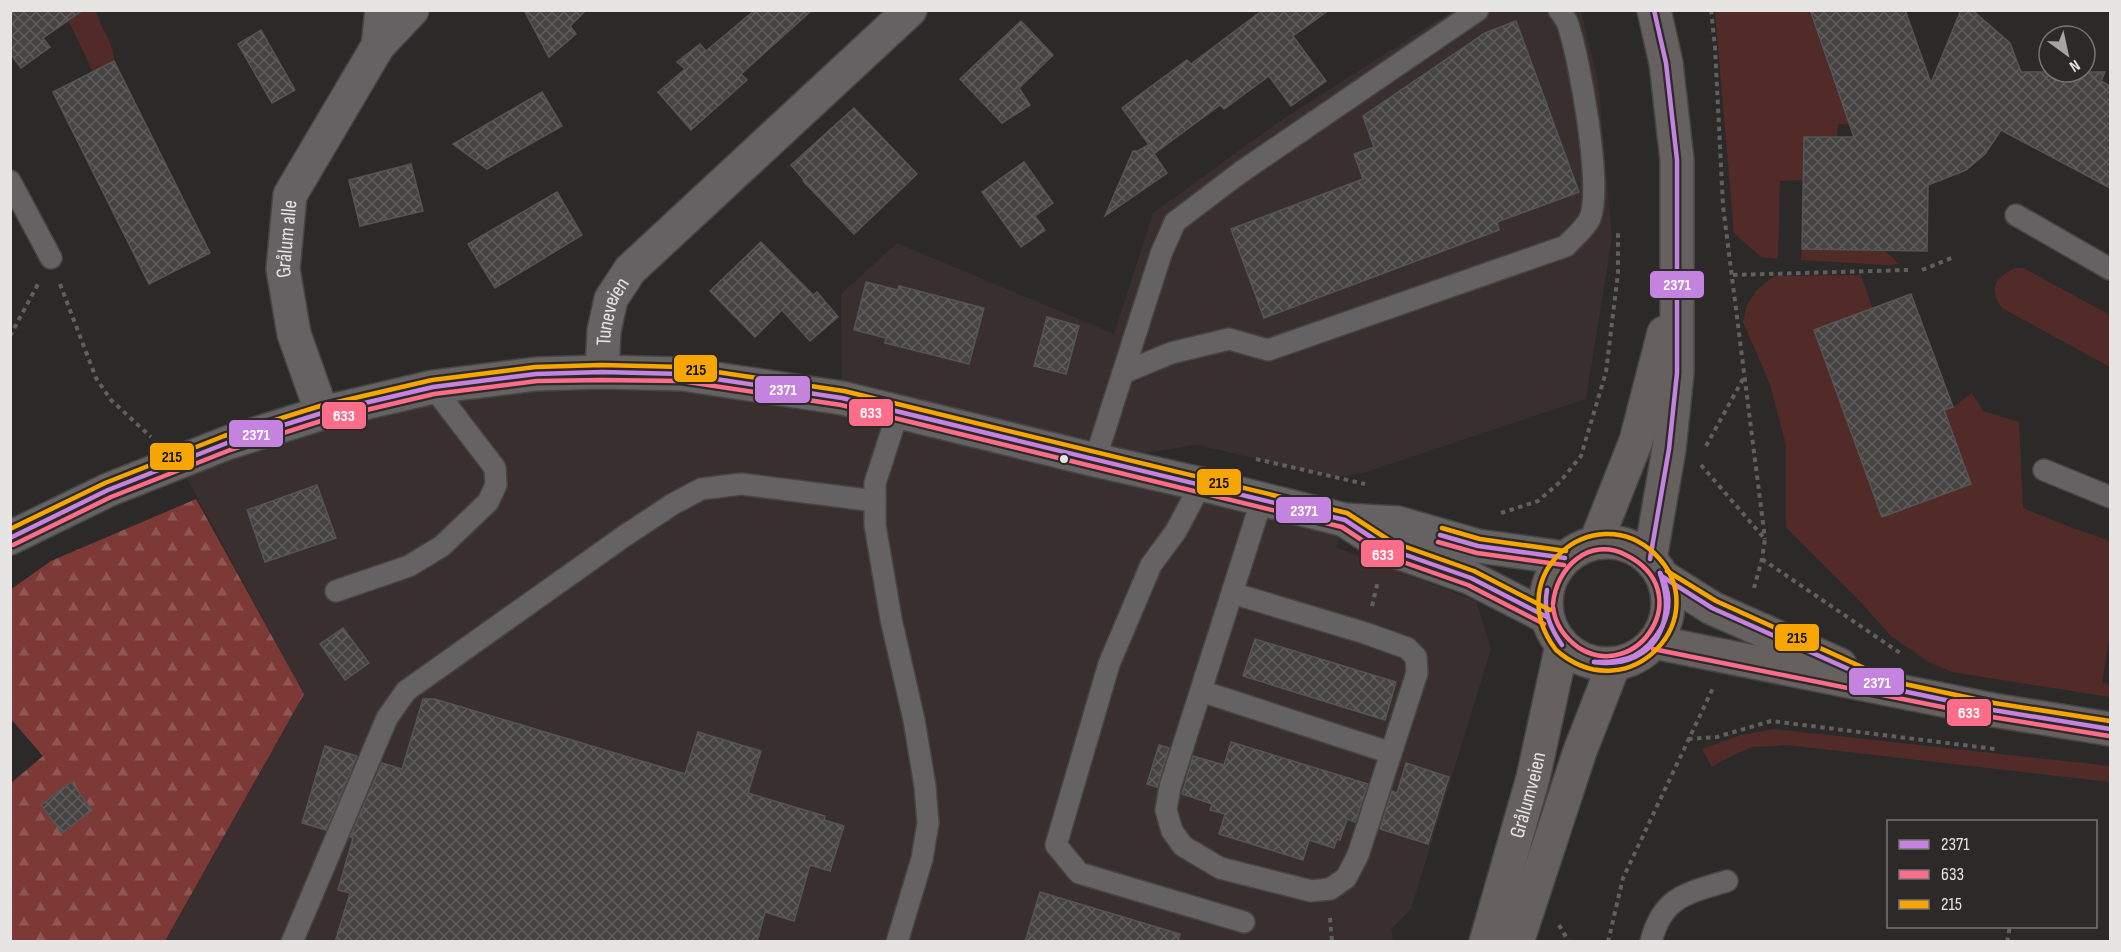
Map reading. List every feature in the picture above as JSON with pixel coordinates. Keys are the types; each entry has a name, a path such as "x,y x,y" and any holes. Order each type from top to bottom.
{"main road":[{"path":"1654,10 1666,63 1677,160 1677,373 1656,568 1669,601 1666,621 1654,642 1636,657 1614,664 1586,661 1562,645 1547,617 1545,596 1552,575 1565,558 1579,547 1596,542 1625,544 1634,547 1656,568 1712,608 1893,689"},
{"path":"1596,542 1636,441 1677,285"},
{"path":"1654,642 1993,710 2110,729"},
{"name":"Grålumveien","path":"1486,942 1533,778 1562,645"},
{"name":"Grålumveien","path":"1517,942 1580,751 1614,664"}],"street":[{"name":"Grålum alle","path":"322,412 294,334 283,269 290,195 378,46 382,10"},
{"path":"378,46 411,10"},
{"name":"Tuneveien","path":"10,538 108,490 177,462 322,412 433,387 536,374 602,372 604,331 611,300 630,270 910,10"},
{"path":"602,372 682,374 842,398 1345,520 1398,523 1478,546 1565,558"},
{"path":"1345,520 1389,549 1471,578 1547,617"}],"lane":[{"path":"1095,460 1161,254 1175,222 1241,172 1478,10"},
{"path":"1123,373 1171,353 1229,339 1268,351 1566,246 1590,218 1594,185 1587,114 1577,59 1566,20 1559,10"},
{"path":"10,181 51,258"},
{"path":"2016,215 2110,269"},
{"path":"336,591 409,566 442,546 488,502 496,485 495,468 433,387"},
{"path":"897,942 922,859 928,824 925,786 914,720 891,619 877,537 875,483 898,412"},
{"path":"2044,470 2110,497"},
{"path":"292,942 387,718 406,691 623,537 701,489 741,484 875,501"},
{"path":"1201,484 1176,531 1151,565 1109,664 1056,845 1080,873 1244,922"},
{"path":"1232,593 1365,633 1407,648 1416,657 1417,672 1358,855 1346,878 1330,889 1311,891 1220,868 1183,846 1172,831 1166,810 1170,787 1262,499"},
{"path":"1201,691 1391,753"},
{"path":"1652,942 1664,910 1677,899 1693,891 1727,881"}],"path":[{"path":"1711,10 1723,206 1765,539 1762,559 1751,596"},
{"path":"1497,514 1538,501 1560,482 1581,456 1606,372 1618,273 1618,227"},
{"path":"1922,270 1954,257"},
{"path":"10,336 51,258"},
{"path":"51,258 96,378 111,400 177,462"},
{"path":"1732,275 1908,270"},
{"path":"1703,451 1744,378"},
{"path":"1255,459 1367,484"},
{"path":"1697,461 1765,539"},
{"path":"1762,559 1904,656"},
{"path":"1365,633 1379,577"},
{"path":"1608,942 1623,878 1714,686"},
{"path":"1688,739 1717,737 1771,721 1997,749"},
{"path":"1559,924 1569,942"}],"shaded area":[{"path":"54,11 96,11 112,48 114,61 93,72 70,24"},
{"path":"1452,11 1581,11 1598,80 1612,237 1586,399 1363,473 1335,477 1197,445 1097,460 1345,520 1336,547 1476,601 1491,649 1411,909 1391,929 1393,941 165,942 304,694 178,462 322,413 602,372 842,398 841,294 897,243 1114,334 1153,213 1277,123"},
{"path":"1715,11 1809,11 1838,94 1853,90 1884,123 1838,124 1837,137 1804,137 1803,180 1780,181 1778,259 1761,257 1734,233"},
{"path":"1802,249 1884,250 1899,264 1801,260"},
{"path":"2015,268 2023,268 2110,315 2110,367 2002,308 1995,295 1996,284"},
{"path":"1861,275 1873,310 1814,330 1941,411 1953,407 1972,393 1983,411 2019,422 2023,508 2110,541 2110,635 2102,683 2110,684 2110,697 1952,672 1929,662 1892,637 1855,596 1786,527 1786,445 1770,384 1743,322 1747,305 1756,291 1774,276"},
{"path":"1774,729 2110,766 2110,782 1787,745 1752,747 1712,767 1702,749 1741,735"}],"green space":[{"path":"196,499 304,694 165,941 11,941 11,783 43,756 11,719 10,590 51,561"}],"building":[{"path":"10,10 83,10 43,38 50,47 21,68 10,53"},
{"path":"524,10 586,10 570,26 576,34 549,57"},
{"path":"755,10 812,10 741,74 747,80 691,130 658,92 685,69 677,62 700,44 706,51"},
{"path":"1263,10 1329,10 1293,36 1326,81 1291,106 1269,76 1224,109 1220,105 1155,153 1122,108 1187,60 1191,64"},
{"path":"1810,10 1905,10 1931,83 1961,10 1972,10 2010,43 2021,72 2037,72 2037,84 2097,84 2097,72 2105,72 2101,81 2110,86 2110,188 2001,130 1985,154 1966,170 1928,185 1927,251 1802,249 1804,137 1854,137"},
{"path":"1021,21 1053,55 1019,88 1030,105 1002,123 960,79"},
{"path":"1516,21 1579,192 1497,222 1499,230 1264,318 1231,229 1363,179 1354,154 1374,147 1363,116 1485,33"},
{"path":"261,30 295,90 272,103 238,44"},
{"path":"114,61 210,253 149,284 53,92"},
{"path":"542,92 562,126 487,169 453,144"},
{"path":"854,108 917,174 854,234 803,181 791,165"},
{"path":"1148,145 1167,173 1105,216 1133,151 1138,151"},
{"path":"1024,162 1053,203 1035,216 1045,230 1021,247 982,192"},
{"path":"411,164 423,211 360,226 349,180"},
{"path":"557,192 582,235 495,288 468,244"},
{"path":"761,242 813,295 817,292 838,317 810,341 782,310 755,337 710,291"},
{"path":"866,282 898,290 899,286 984,308 969,364 885,343 886,338 854,330"},
{"path":"1911,294 1953,407 1944,410 1971,484 1882,517 1814,330"},
{"path":"1047,317 1079,326 1066,374 1034,366"},
{"path":"317,485 336,538 265,562 247,510"},
{"path":"343,628 369,663 345,680 320,644"},
{"path":"1255,639 1396,682 1385,720 1243,676"},
{"path":"423,699 435,699 685,774 698,732 761,751 748,793 825,816 824,820 844,826 830,871 810,865 794,921 765,912 757,942 335,942 350,893 338,890 353,838 350,837 382,763 402,769"},
{"path":"1231,742 1368,784 1355,822 1347,819 1340,840 1337,839 1334,848 1309,840 1303,860 1219,834 1225,814 1210,810 1212,804 1182,794 1193,756 1224,765"},
{"path":"1159,745 1169,748 1157,787 1147,784"},
{"path":"325,746 357,756 326,830 302,823"},
{"path":"1406,763 1449,777 1428,844 1380,829 1392,791 1397,793"},
{"path":"71,782 92,810 62,833 41,805"},
{"path":"1040,892 1180,934 1178,942 1025,942"}],"transit line":[{"name":"2371","path":"1650,559 1669,449 1677,373 1677,160 1666,63 1654,10"},
{"name":"215","path":"10,529 105,483 224,436 320,406 432,380 535,367 602,365 683,367 844,391 1347,513 1392,542 1474,571 1550,610"},
{"name":"2371","path":"10,538 108,490 227,443 322,413 433,387 536,374 602,372 682,374 842,398 1345,520 1389,549 1471,578 1547,617"},
{"name":"633","path":"13,545 111,497 230,450 324,420 434,394 537,381 681,381 841,405 1342,527 1386,556 1468,585 1544,624"},
{"name":"215","path":"1442,528 1480,539 1566,551"},
{"name":"215","path":"1605,534 1630,538 1654,553 1671,578 1677,603 1671,628 1657,649 1637,664 1612,671 1584,667 1556,650 1541,622 1539,595 1546,572 1561,552 1582,539 1605,534"},
{"name":"2371","path":"1440,535 1478,546 1565,558"},
{"name":"633","path":"1438,542 1477,553 1564,565"},
{"name":"633","path":"1553,604 1560,578 1577,559 1587,553 1612,550 1626,555 1647,571 1658,590 1659,610 1652,628 1639,644 1622,654 1601,656 1579,648 1569,640 1558,625 1553,607"},
{"name":"215","path":"1667,571 1716,601 1895,682 1994,703 2110,721"},
{"name":"2371","path":"1660,573 1666,586 1668,600 1667,613 1662,627"},
{"name":"2371","path":"1660,573 1666,600 1662,627"},
{"name":"2371","path":"1663,577 1712,608 1893,689 1993,710 2110,729"},
{"name":"2371","path":"1547,590 1548,619 1562,645"},
{"name":"2371","path":"1594,662 1616,661 1634,656 1649,645 1662,627"},
{"name":"2371","path":"1594,662 1615,662 1635,657 1651,645 1662,627"},
{"name":"633","path":"1653,649 1992,717 2109,736"}]}
